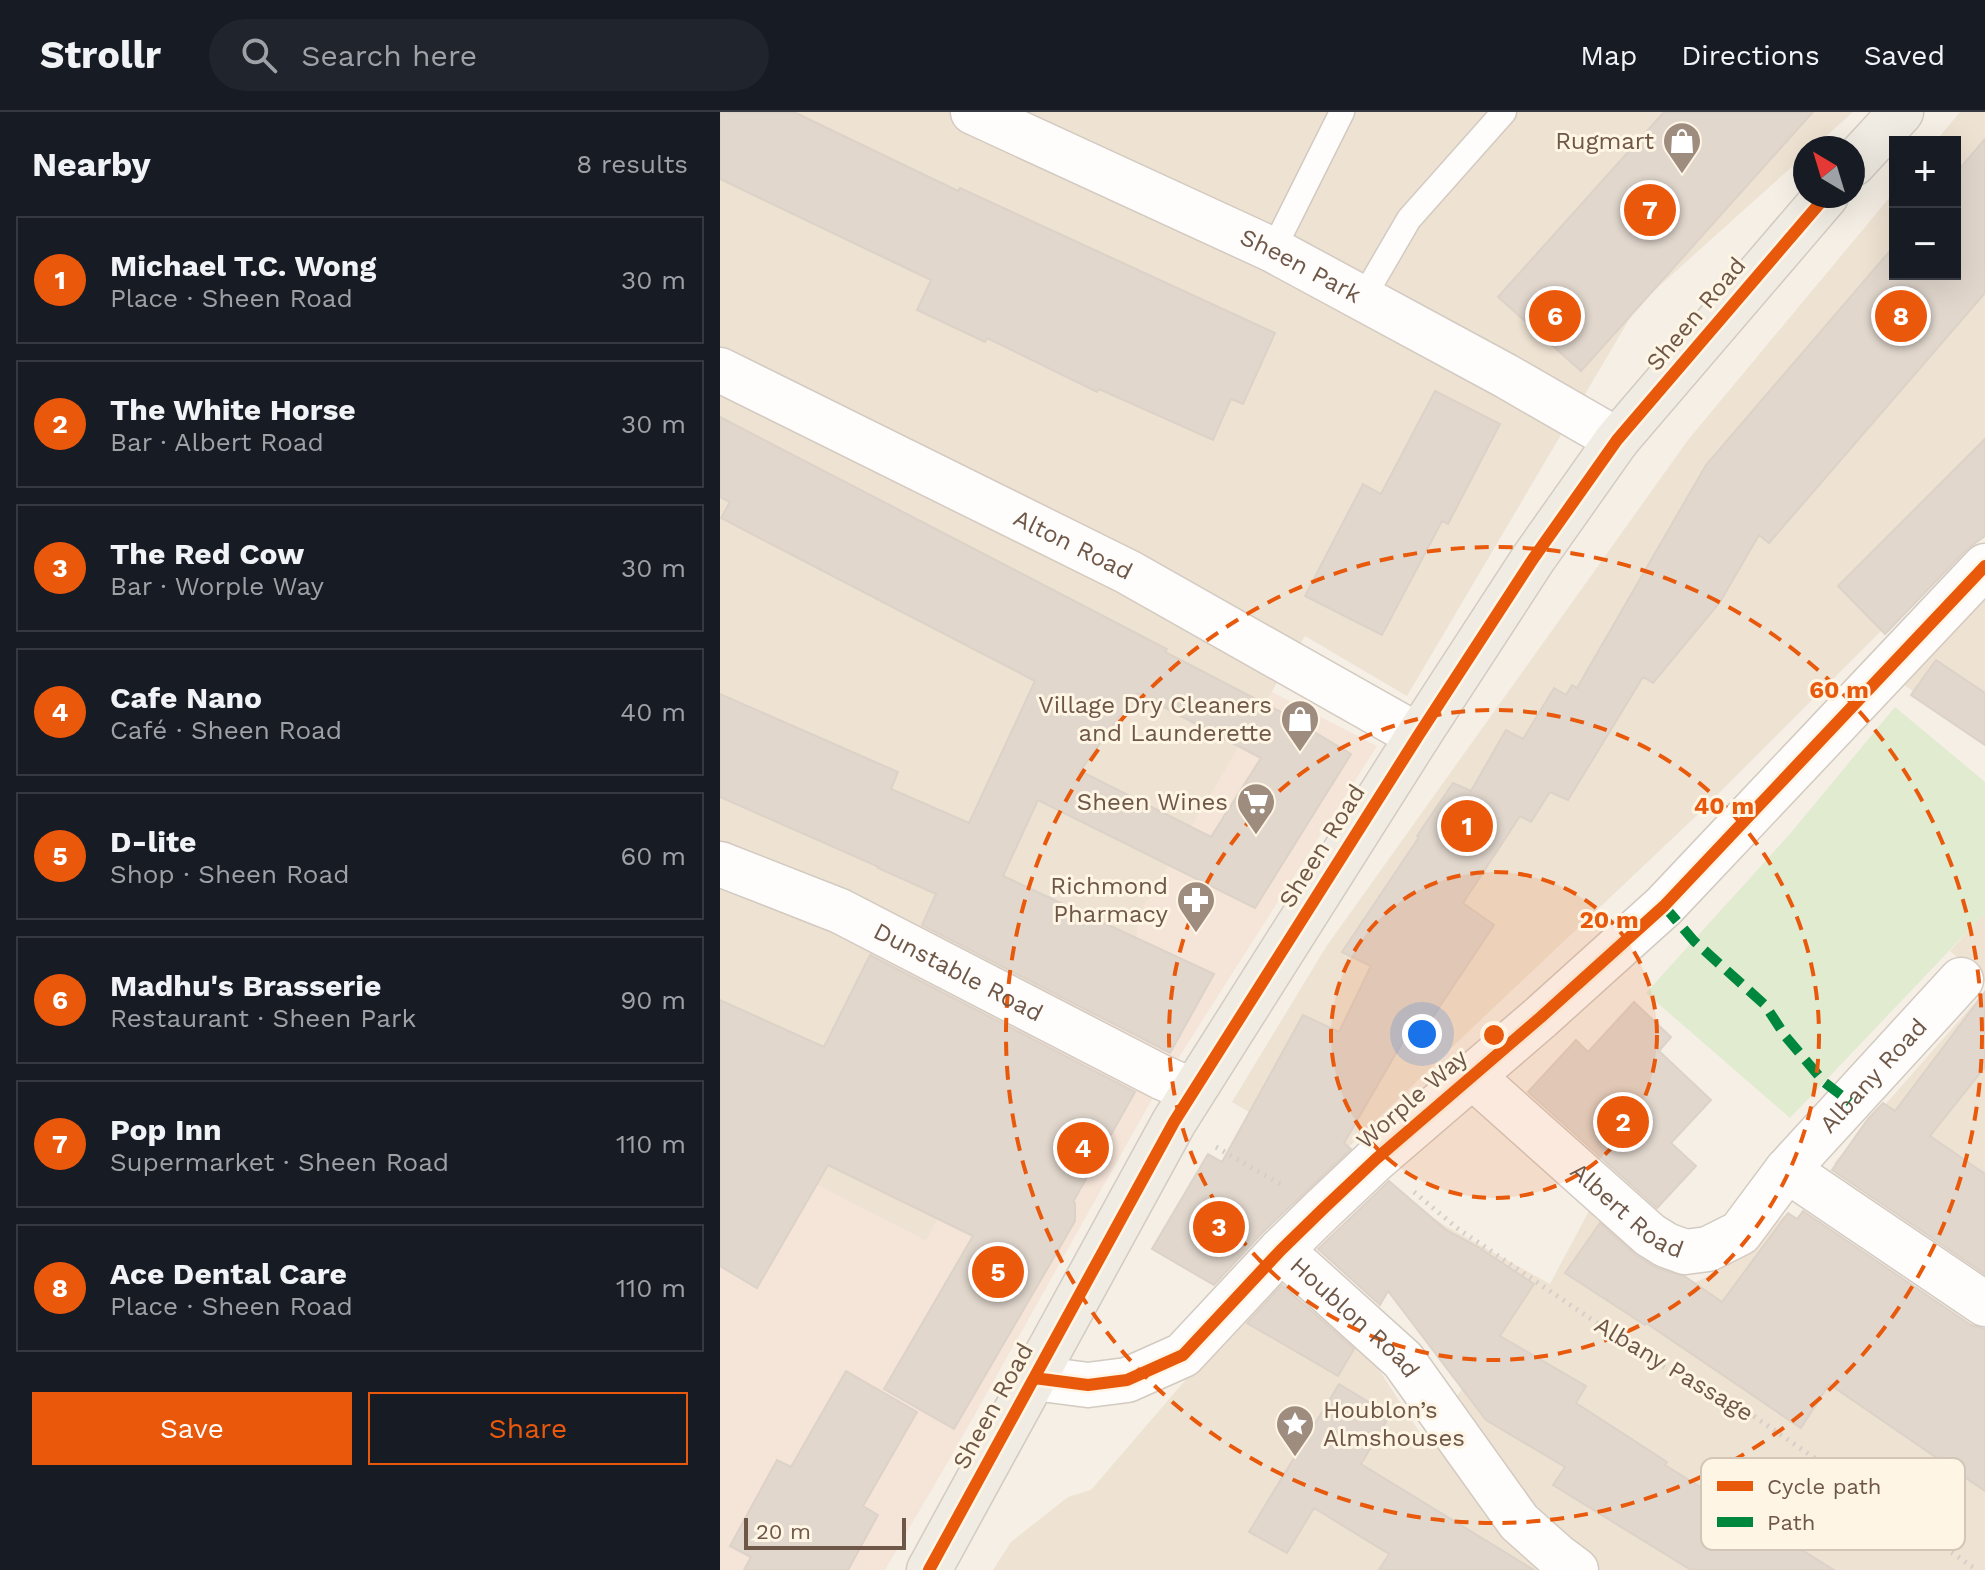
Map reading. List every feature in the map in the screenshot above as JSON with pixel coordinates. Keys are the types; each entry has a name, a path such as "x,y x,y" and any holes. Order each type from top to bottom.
{"main road":[{"path":"1865,151 1901,112"},
{"name":"Sheen Road","path":"929,1570 1183,1107 1533,559 1617,440 1816,208"}],"street":[{"name":"Sheen Park","path":"973,112 1273,250 1617,440"},
{"name":"Alton Road","path":"720,370 1128,572 1418,736"},
{"name":"Worple Way","path":"1034,1378 1088,1385 1127,1380 1183,1355 1281,1250 1376,1159 1664,906 1985,566"},
{"name":"Dunstable Road","path":"720,864 840,911 1161,1077 1183,1107"},
{"name":"Albany Road","path":"1787,1170 1961,980"},
{"name":"Albert Road","path":"1472,1076 1650,1235 1685,1252 1708,1249 1740,1233 1787,1170"},
{"path":"1787,1170 1985,1304"},
{"name":"Houblon Road","path":"1281,1250 1403,1360 1519,1522 1576,1570"}],"lane":[{"path":"1273,250 1342,112"},
{"path":"1363,298 1409,219 1504,112"}],"path":[{"path":"1183,1107 1323,1209"}],"shaded area":[{"path":"720,112 1853,112 1826,136 1793,136 1793,166 1637,306 1407,696 1305,636 1139,915 1137,935 1093,1023 1034,1037 926,1241 720,1135"},
{"path":"1960,112 1985,112 1985,527 1694,818 1333,1162 1232,1102 1326,947 1688,440 1889,198 1889,280 1961,280 1961,136 1940,136"},
{"path":"1985,600 1985,745 1903,684"},
{"path":"1272,692 1377,746 1151,1101 885,1570 720,1570 720,1135 926,1241 1035,1037 1093,1023 1137,935 1138,916"},
{"path":"1985,913 1985,982 1950,951"},
{"path":"1985,991 1985,1266 1834,1163"},
{"path":"1390,1187 1444,1225 1550,1284 1590,1209 1621,1237 1695,1283 1757,1248 1783,1216 1985,1352 1985,1570 993,1570 1011,1542 1068,1497 1091,1490 1268,1284 1355,1333 1426,1442 1466,1383"}],"green space":[{"path":"1895,707 1985,782 1985,913 1790,1118 1646,993 1789,835"}],"building":[{"path":"720,112 794,112 958,191 960,188 1275,333 1243,404 1231,399 1213,440 1099,389 1097,392 987,338 985,342 917,310 931,280 720,179"},
{"path":"1664,112 1813,112 1581,371 1498,297"},
{"path":"1985,139 1985,293 1769,543 1759,535 1720,602 1653,683 1643,677 1568,800 1550,792 1531,822 1520,816 1463,903 1494,925 1416,1042 1406,1036 1344,1143 1351,1149 1263,1232 1214,1285 1152,1249 1208,1154 1222,1162 1303,1015 1339,1032 1371,966 1342,952 1417,836 1453,783 1471,791 1506,730 1523,739 1554,688 1566,695 1572,685 1577,688 1706,465 1889,252 1889,280 1961,280 1961,167"},
{"path":"1435,391 1500,424 1448,524 1442,521 1382,635 1305,596 1363,484 1381,494"},
{"path":"720,417 1167,649 1165,652 1281,712 1351,754 1255,908 1038,800 1003,876 1214,974 1170,1053 922,925 936,894 720,797 720,694 898,772 891,789 969,823 1035,681 721,518 730,502 720,497","holes":["1137,693 1261,758 1211,837 1080,771"]},
{"path":"1985,439 1985,536 1967,549 1885,634 1838,586"},
{"path":"1936,660 1985,693 1985,745 1911,695"},
{"path":"870,955 1135,1092 1073,1202 1075,1221 954,1429 884,1389 973,1236 828,1165 757,1288 720,1266 720,1000 824,1047"},
{"path":"1985,992 1985,1067 1930,1136 1985,1174 1985,1274 1832,1170 1883,1103 1895,1111"},
{"path":"1634,1002 1671,1037 1659,1051 1711,1100 1671,1143 1696,1166 1657,1208 1528,1092 1576,1040 1588,1052"},
{"path":"1389,1181 1446,1230 1534,1284 1500,1336 1586,1386 1576,1403 1701,1487 1701,1550 1802,1550 1834,1570 1691,1570 1553,1485 1565,1467 1486,1420 1388,1291 1380,1305 1318,1249"},
{"path":"1803,1211 1971,1325 1985,1329 1985,1491 1965,1477 1965,1458 1937,1458 1829,1384 1801,1428 1646,1323 1565,1273 1600,1223 1637,1256 1657,1268 1684,1276 1722,1302 1788,1213 1797,1219"},
{"path":"1282,1285 1354,1349 1338,1376 1247,1323"},
{"path":"846,1371 917,1412 863,1506 878,1515 848,1570 744,1570 751,1557 730,1546 777,1460 791,1467"},
{"path":"1339,1384 1390,1415 1361,1464 1534,1570 1379,1570 1389,1554 1314,1508 1287,1553 1249,1532"}],"marked path":[{"path":"1664,906 1694,941 1765,1005 1786,1037 1824,1082 1850,1102"}],"cycle path":[{"path":"929,1570 1174,1122 1533,559 1617,440 1816,208"},
{"path":"1034,1378 1088,1385 1127,1380 1183,1355 1281,1250 1376,1159 1664,906 1985,566"}],"place":[{"name":"Rugmart","path":"1682,175"},
{"name":"Pop Inn","path":"1650,210"},
{"name":"Madhu's Brasserie","path":"1555,316"},
{"name":"Ace Dental Care","path":"1901,316"},
{"name":"Village Dry Cleaners and Launderette","path":"1300,753"},
{"name":"Michael T.C. Wong","path":"1467,826"},
{"name":"Sheen Wines","path":"1256,836"},
{"name":"Richmond Pharmacy","path":"1196,934"},
{"name":"The White Horse","path":"1623,1122"},
{"name":"Cafe Nano","path":"1083,1148"},
{"name":"The Red Cow","path":"1219,1227"},
{"name":"D-lite","path":"998,1272"},
{"name":"Houblon’s Almshouses","path":"1295,1458"}]}
